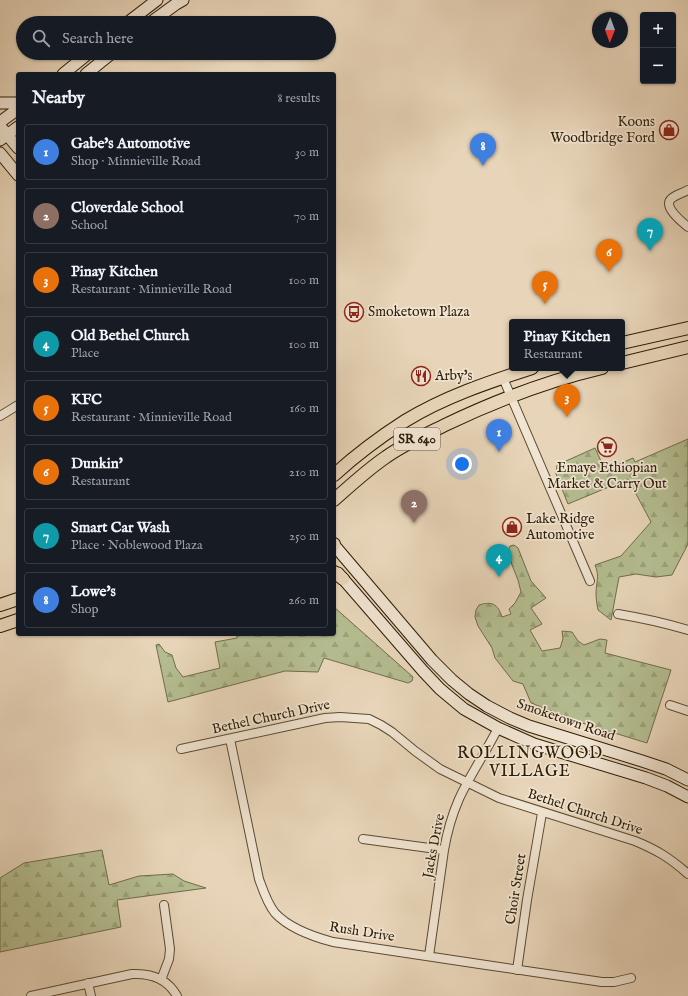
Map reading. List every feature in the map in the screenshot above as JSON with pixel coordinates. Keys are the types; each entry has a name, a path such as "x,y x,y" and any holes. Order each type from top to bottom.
{"main road":[{"path":"136,16 158,0"},
{"path":"160,16 183,0"},
{"path":"65,72 80,60"},
{"path":"88,72 103,60"},
{"path":"0,103 16,103"},
{"path":"0,122 16,110"},
{"path":"0,126 4,138 16,147"},
{"path":"4,138 16,129"},
{"path":"0,153 16,173"},
{"path":"625,342 688,328"},
{"path":"625,362 688,347"},
{"name":"SR 640","path":"336,473 382,436 420,412 456,395 523,371"},
{"name":"SR 640","path":"336,498 379,462 399,449 458,419 511,396 548,383 590,371"},
{"name":"Smoketown Road","path":"336,547 432,660 452,680 481,702 504,715 529,726 666,769 688,780"},
{"path":"339,576 423,671 440,689 464,709 498,728 534,744 646,778 667,786 688,797"},
{"path":"0,605 16,600"},
{"path":"1,623 16,620"}],"street":[{"path":"688,190 672,198 669,201 669,205 670,209 683,223 688,226"},
{"path":"502,378 590,581"},
{"path":"0,416 16,406"},
{"path":"618,614 652,620 688,630"},
{"path":"670,705 688,711"},
{"name":"Bethel Church Drive","path":"181,749 325,718 356,717 369,719 392,732 440,769 468,783 499,798 650,847 665,855 688,874"},
{"name":"Jacks Drive","path":"429,956 444,850 452,816 459,799 498,728"},
{"name":"Rush Drive","path":"230,739 259,879 264,893 276,913 286,922 301,931 333,942 517,970 602,982 614,982 631,978"},
{"name":"Choir Street","path":"517,970 542,812"},
{"path":"363,839 444,850"},
{"path":"161,980 169,959 170,949 164,905"},
{"path":"31,996 141,973 151,975 161,980 172,988 177,996"},
{"path":"88,983 91,996"}],"green space":[{"path":"688,439 688,544 672,575 656,577 636,574 619,577 611,620 598,610 596,594 598,576 595,565 621,556 651,522 628,479 568,504 556,474 557,465 595,448 605,470 633,458 635,462"},
{"path":"514,545 518,548 531,581 546,598 531,608 542,624 530,630 542,651 560,648 563,639 562,631 572,632 578,641 584,645 600,639 607,640 605,653 671,670 647,743 582,723 531,703 523,684 513,681 495,658 492,648 478,626 475,617 476,610 479,605 488,603 499,609 502,617 511,614 509,609 515,603 521,592 508,551 510,546"},
{"path":"336,609 413,677 412,681 408,683 324,658 318,672 285,671 168,702 156,645 159,644 165,652 172,655 176,668 183,677 220,668 215,642 237,638 237,636 336,636"},
{"path":"102,850 109,885 139,876 173,874 184,881 206,888 117,900 121,927 0,952 0,878 24,863"}],"place":[{"name":"Koons Woodbridge Ford","path":"669,130"},
{"name":"Lowe's","path":"483,166"},
{"name":"Smart Car Wash","path":"650,251"},
{"name":"Dunkin'","path":"609,272"},
{"name":"KFC","path":"545,304"},
{"name":"Smoketown Plaza","path":"354,312"},
{"name":"Arby's","path":"421,376"},
{"name":"Pinay Kitchen","path":"567,417"},
{"name":"Emaye Ethiopian Market & Carry Out","path":"607,447"},
{"name":"Gabe's Automotive","path":"499,452"},
{"name":"Cloverdale School","path":"414,523"},
{"name":"Lake Ridge Automotive","path":"512,527"},
{"name":"Old Bethel Church","path":"499,577"}],"district":[{"name":"ROLLINGWOOD VILLAGE","path":"530,763"}]}
